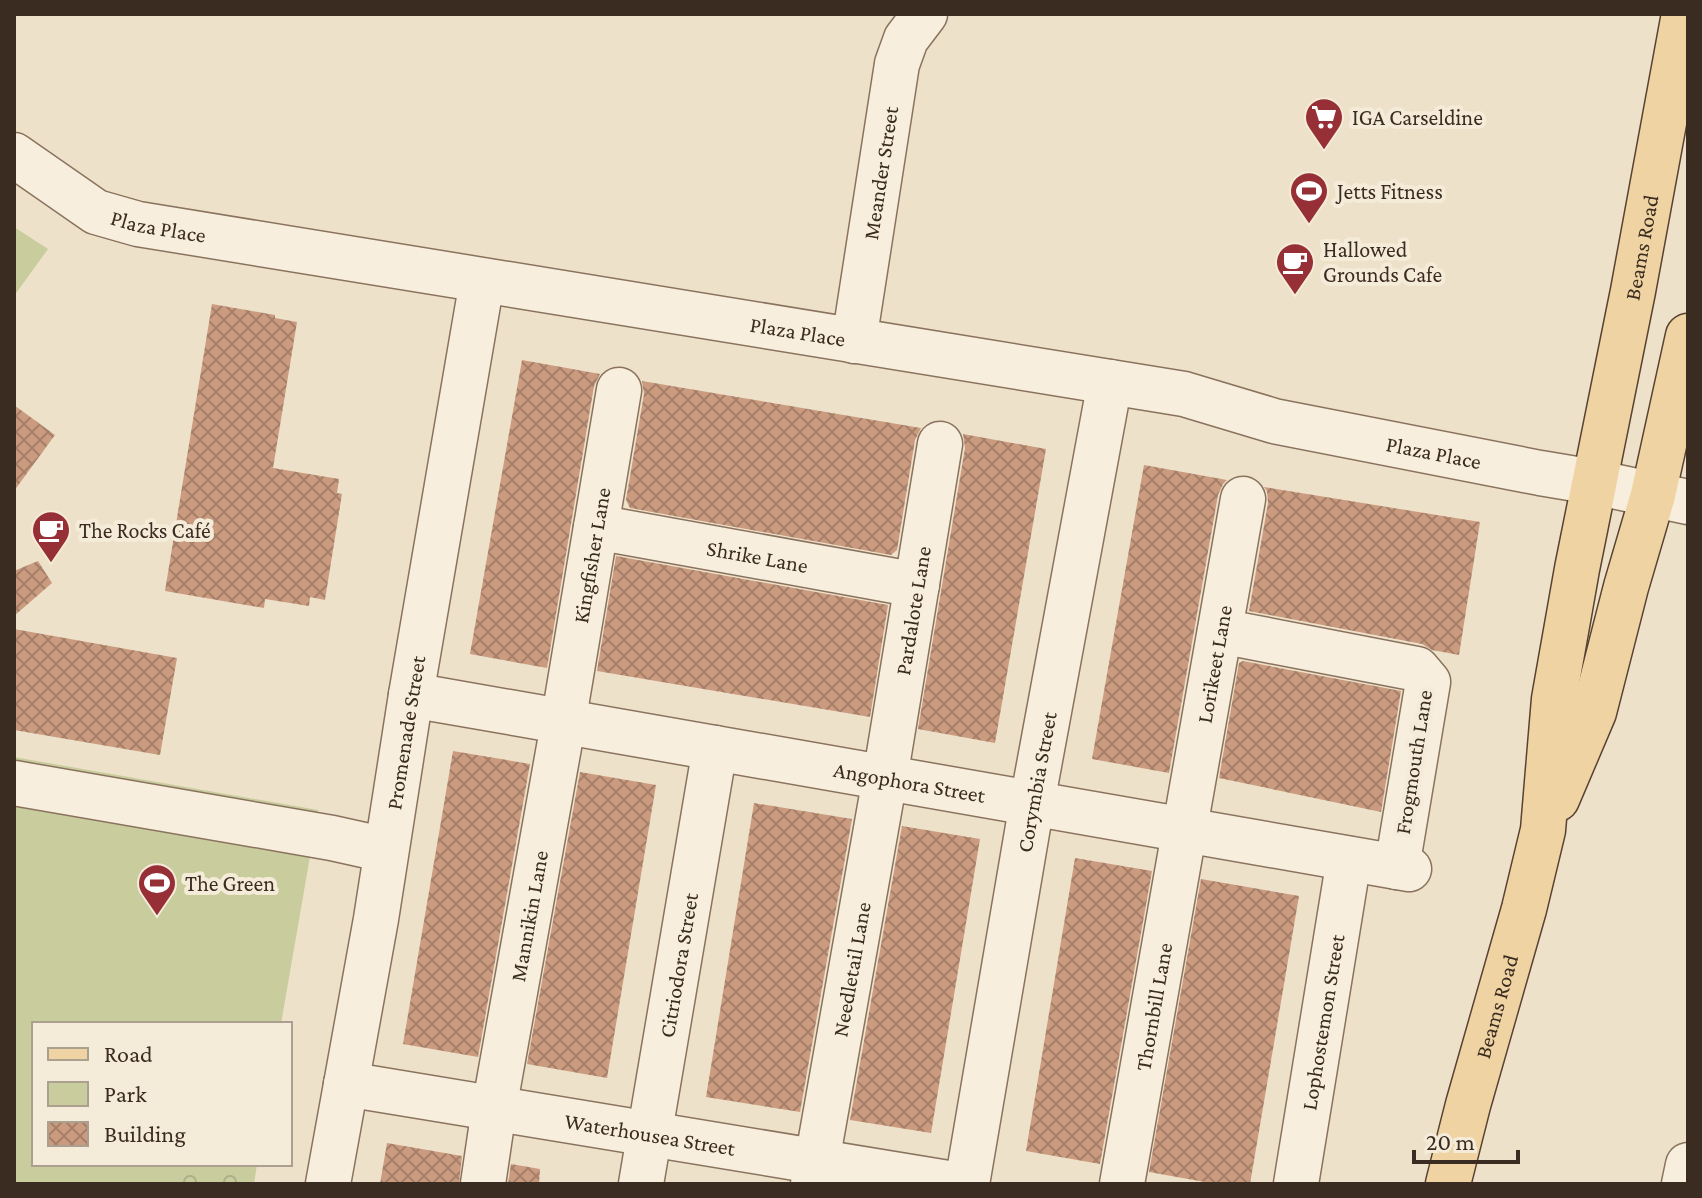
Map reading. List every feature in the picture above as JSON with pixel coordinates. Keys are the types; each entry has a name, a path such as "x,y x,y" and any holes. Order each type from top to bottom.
{"main road":[{"name":"Beams Road","path":"1448,1184 1543,830 1554,699 1684,14"},
{"name":"Beams Road","path":"1543,830 1594,712 1626,587 1670,498 1688,336"}],"street":[{"name":"Meander Street","path":"854,341 897,64 906,39 925,14"},
{"name":"Plaza Place","path":"14,155 96,212 138,224 1184,394 1274,421 1594,482"},
{"name":"Promenade Street","path":"328,1184 376,919 482,281"},
{"name":"Corymbia Street","path":"967,1184 1032,803 1110,382"},
{"name":"Kingfisher Lane","path":"563,722 619,390"},
{"name":"Pardalote Lane","path":"885,778 940,444"},
{"path":"1594,482 1670,498"},
{"name":"Lorikeet Lane","path":"1184,830 1243,499"},
{"name":"Shrike Lane","path":"596,527 917,585"},
{"name":"Frogmouth Lane","path":"1220,631 1417,669 1428,682 1403,868"},
{"name":"Angophora Street","path":"411,695 1403,868"},
{"name":"Mannikin Lane","path":"483,1184 563,722"},
{"name":"Citriodora Street","path":"641,1184 715,748"},
{"name":"Needletail Lane","path":"815,1173 885,778"},
{"path":"14,783 386,850"},
{"name":"Thornbill Lane","path":"1122,1184 1184,830"},
{"name":"Lophostemon Street","path":"1296,1184 1349,859"},
{"name":"Waterhousea Street","path":"346,1084 649,1134 815,1173 954,1184"},
{"path":"1684,1184 1688,1165"}],"green space":[{"path":"14,227 48,249 14,296"},
{"name":"The Green","path":"14,757 318,810 281,1022 32,1022 32,1166 257,1166 254,1184 14,1184"},
{"path":"243,1166 242,1184 157,1184 174,1168"}],"building":[{"path":"212,304 297,322 273,468 339,479 337,493 342,494 325,600 310,597 309,606 265,599 264,608 165,591"},
{"path":"522,360 600,374 594,386 547,668 470,654"},
{"path":"642,381 921,428 915,440 897,550 891,555 630,508 626,500 644,394"},
{"path":"14,405 55,435 14,491"},
{"path":"963,434 1046,449 995,743 918,729 965,448"},
{"path":"1144,465 1227,480 1218,495 1169,773 1092,759"},
{"path":"1264,487 1480,522 1459,655 1432,650 1422,644 1249,611 1268,503"},
{"path":"616,556 888,605 870,717 597,671"},
{"path":"38,561 52,583 14,616 14,571"},
{"path":"14,629 177,658 160,755 14,730"},
{"path":"1243,661 1401,691 1381,812 1219,778 1239,663"},
{"path":"453,751 530,764 478,1057 403,1044"},
{"path":"580,772 656,785 607,1078 527,1064"},
{"path":"754,803 852,819 800,1112 706,1097"},
{"path":"902,826 980,839 931,1133 850,1120"},
{"path":"1075,858 1152,871 1100,1164 1026,1151"},
{"path":"1201,879 1299,896 1250,1184 1216,1184 1149,1172"},
{"path":"387,1143 462,1156 459,1184 380,1184"},
{"path":"511,1164 540,1169 539,1184 508,1184"}],"place":[{"name":"IGA Carseldine","path":"1324,151"},
{"name":"Jetts Fitness","path":"1309,225"},
{"name":"Hallowed Grounds Cafe","path":"1295,296"},
{"name":"The Rocks Café","path":"51,564"},
{"name":"The Green","path":"157,917"}]}
